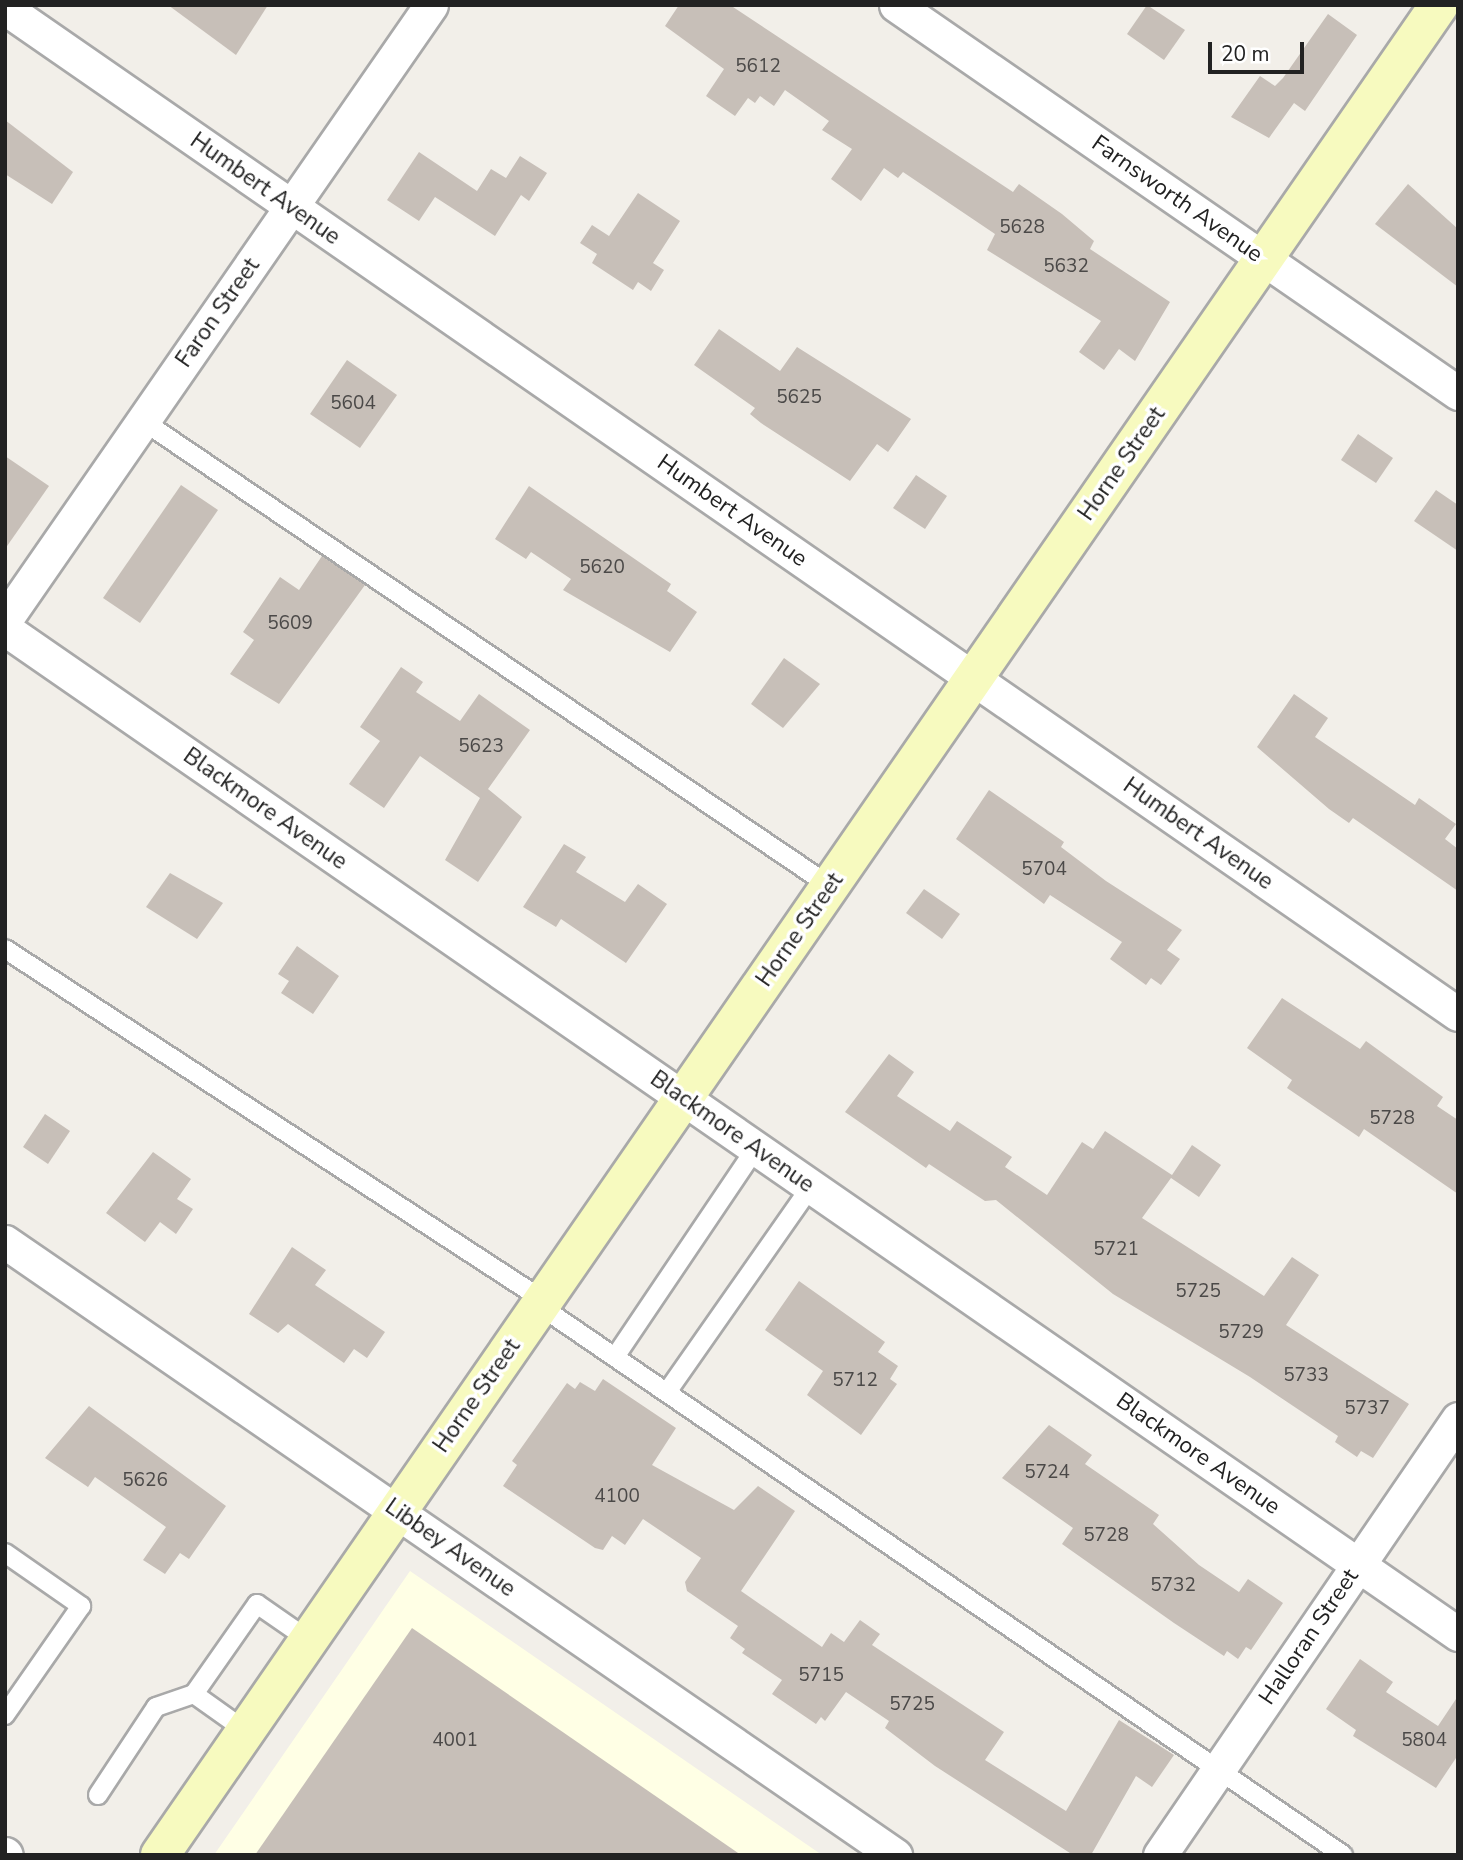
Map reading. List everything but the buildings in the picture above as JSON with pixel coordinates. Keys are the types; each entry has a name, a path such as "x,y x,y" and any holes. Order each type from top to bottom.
{"street":[{"name":"Faron Street","path":"5,620 431,5"},
{"name":"Farnsworth Avenue","path":"896,5 1458,393"},
{"name":"Horne Street","path":"160,1855 1439,5"},
{"name":"Humbert Avenue","path":"5,8 1458,1014"},
{"name":"Blackmore Avenue","path":"5,629 1458,1634"},
{"name":"Libbey Avenue","path":"5,1242 895,1855"},
{"name":"Halloran Street","path":"1160,1855 1458,1419"}],"lane":[{"path":"143,421 830,886"},
{"path":"5,949 542,1303 667,1392 1220,1766 1343,1855"},
{"path":"615,1356 756,1149"},
{"path":"667,1392 810,1186"},
{"path":"5,1553 81,1606 5,1715"},
{"path":"98,1795 156,1707 194,1695 257,1604 309,1640"},
{"path":"194,1695 246,1731"}],"shaded area":[{"path":"410,1571 822,1855 214,1855"}]}
